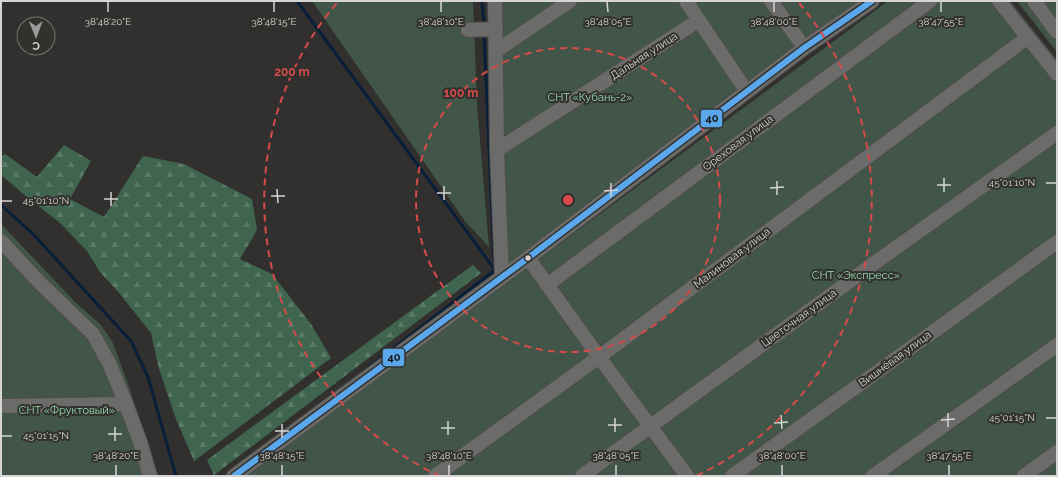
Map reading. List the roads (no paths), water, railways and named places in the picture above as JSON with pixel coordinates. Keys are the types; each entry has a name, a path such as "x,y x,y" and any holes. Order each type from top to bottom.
{"street":[{"path":"496,1 483,29 496,51 497,150 502,277"},
{"path":"496,51 570,1"},
{"path":"686,1 740,83"},
{"path":"771,1 798,39"},
{"path":"234,476 250,471 502,277 804,48 872,1"},
{"name":"Ореховая улица","path":"547,285 930,1"},
{"path":"999,1 1057,74"},
{"path":"1034,1 1057,32"},
{"name":"Дальняя улица","path":"497,150 690,26"},
{"name":"Малиновая улица","path":"435,476 599,357 1028,37"},
{"name":"Цветочная улица","path":"582,476 876,262 1057,133"},
{"name":"Вишнёвая улица","path":"732,476 1057,242"},
{"path":"4,246 93,334 110,365 126,404 140,442 150,476"},
{"path":"528,258 687,476"},
{"path":"873,476 1057,345"},
{"path":"1,406 126,404"},
{"path":"1024,476 1057,452"}],"waterway":[{"path":"297,1 495,270"},
{"path":"482,1 484,25"},
{"path":"484,33 494,261"},
{"path":"1,205 34,235 131,341 148,377 176,476"},
{"path":"369,367 495,270 495,267"}],"park label":[{"name":"СНТ «Кубань-2»","path":"590,97"},
{"name":"СНТ «Экспресс»","path":"856,275"},
{"name":"СНТ «Фруктовый»","path":"67,410"}]}
